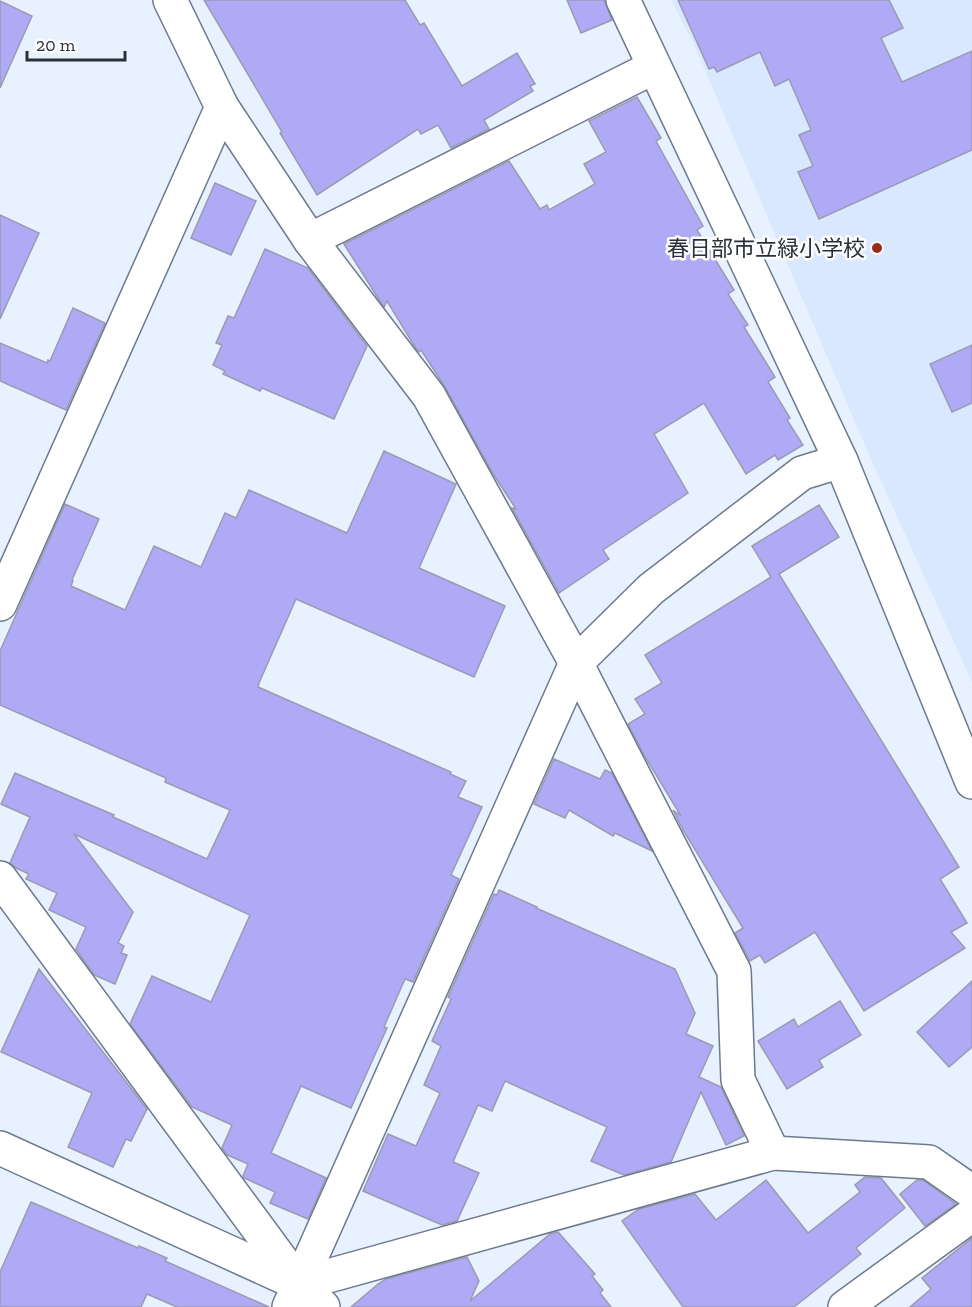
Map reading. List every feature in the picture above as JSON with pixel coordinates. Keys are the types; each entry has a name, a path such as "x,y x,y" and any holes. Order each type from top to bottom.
{"street":[{"path":"170,0 222,106 310,240 429,396 576,663 734,971 738,1080 774,1153"},
{"path":"623,0 841,461 972,782"},
{"path":"310,240 654,67"},
{"path":"0,604 222,106"},
{"path":"294,1295 576,663 651,589 802,473 841,461"},
{"path":"0,878 294,1295"},
{"path":"0,1148 294,1295 323,1307"},
{"path":"294,1295 774,1153 929,1162 972,1192"},
{"path":"845,1307 972,1215"}],"shaded area":[{"name":"春日部市立緑小学校","path":"671,0 972,0 972,682 866,448 696,49"}],"building":[{"path":"204,0 405,0 420,25 424,23 462,86 517,53 535,84 530,86 533,91 484,120 489,129 451,148 438,125 421,134 418,129 317,195"},
{"path":"567,0 604,0 612,20 581,33"},
{"path":"678,0 889,0 903,28 881,38 902,82 972,51 972,150 819,219 798,172 813,166 799,135 811,130 789,79 775,86 760,52 717,72 714,67 709,69"},
{"path":"0,1 32,16 0,88"},
{"path":"637,97 661,138 656,141 703,226 697,230 734,290 728,294 748,325 744,327 775,377 768,382 790,418 787,420 803,445 778,460 775,455 746,474 704,403 654,434 688,493 603,550 609,559 559,593 512,508 516,509 492,472 445,387 421,350 419,352 415,347 387,301 384,307 344,244 509,161 540,209 547,205 549,210 595,184 584,164 606,152 589,121"},
{"path":"215,183 256,201 231,255 191,238"},
{"path":"0,215 39,233 0,319"},
{"path":"265,249 308,268 367,346 334,419 262,388 260,391 223,374 225,371 213,365 222,345 216,343 228,316 234,318"},
{"path":"73,308 105,323 66,410 0,381 0,343 47,363 48,360 50,361"},
{"path":"972,345 972,403 952,412 930,364"},
{"path":"384,451 456,484 419,568 505,606 474,677 296,599 259,683 258,687 451,772 450,774 466,781 458,797 482,807 451,875 459,879 413,982 405,979 384,1027 387,1028 351,1108 301,1086 271,1153 326,1178 308,1219 270,1203 275,1192 244,1178 248,1164 227,1155 222,1148 232,1125 192,1107 130,1024 152,976 211,1002 250,915 74,834 133,912 118,943 124,946 121,953 127,955 115,984 94,975 76,949 86,927 49,910 57,893 26,879 29,874 10,863 30,817 1,804 15,773 114,815 113,817 207,859 230,810 165,782 166,778 0,705 0,651 65,504 99,519 71,586 125,610 154,546 201,567 225,513 236,518 249,490 347,533"},
{"path":"819,505 839,537 779,574 959,867 940,879 967,923 951,932 965,948 864,1011 815,932 765,963 760,955 750,961 735,933 743,928 683,830 673,810 681,816 628,724 645,714 635,699 662,683 645,655 771,577 752,546"},
{"path":"554,759 600,779 605,770 612,773 652,851 615,833 613,836 569,810 565,818 534,804"},
{"path":"499,890 675,969 695,1013 686,1034 713,1046 699,1077 721,1087 744,1136 726,1145 701,1092 671,1162 624,1175 591,1161 607,1127 505,1081 492,1111 478,1105 453,1162 479,1173 457,1221 442,1225 363,1191 388,1134 416,1146 440,1093 424,1085 441,1046 432,1041 451,999 448,997 494,894 497,895"},
{"path":"39,969 147,1109 131,1141 126,1139 113,1167 68,1147 92,1093 1,1052"},
{"path":"972,981 972,1047 949,1067 917,1032"},
{"path":"840,1001 861,1035 819,1060 823,1067 787,1089 758,1041 794,1019 798,1027"},
{"path":"865,1177 881,1178 905,1208 856,1248 861,1254 794,1307 683,1307 622,1221 639,1209 695,1194 716,1220 766,1180 808,1233 860,1192 855,1185"},
{"path":"917,1180 923,1180 956,1204 925,1226 900,1194"},
{"path":"31,1202 167,1258 165,1261 269,1307 177,1307 147,1294 141,1307 0,1307 0,1272"},
{"path":"558,1232 595,1274 592,1276 603,1290 600,1293 611,1307 351,1307 386,1279 467,1257 479,1281 470,1301 550,1234"},
{"path":"972,1238 972,1307 910,1307 931,1289 922,1278"}],"place":[{"name":"春日部市立緑小学校","path":"877,248"}]}
